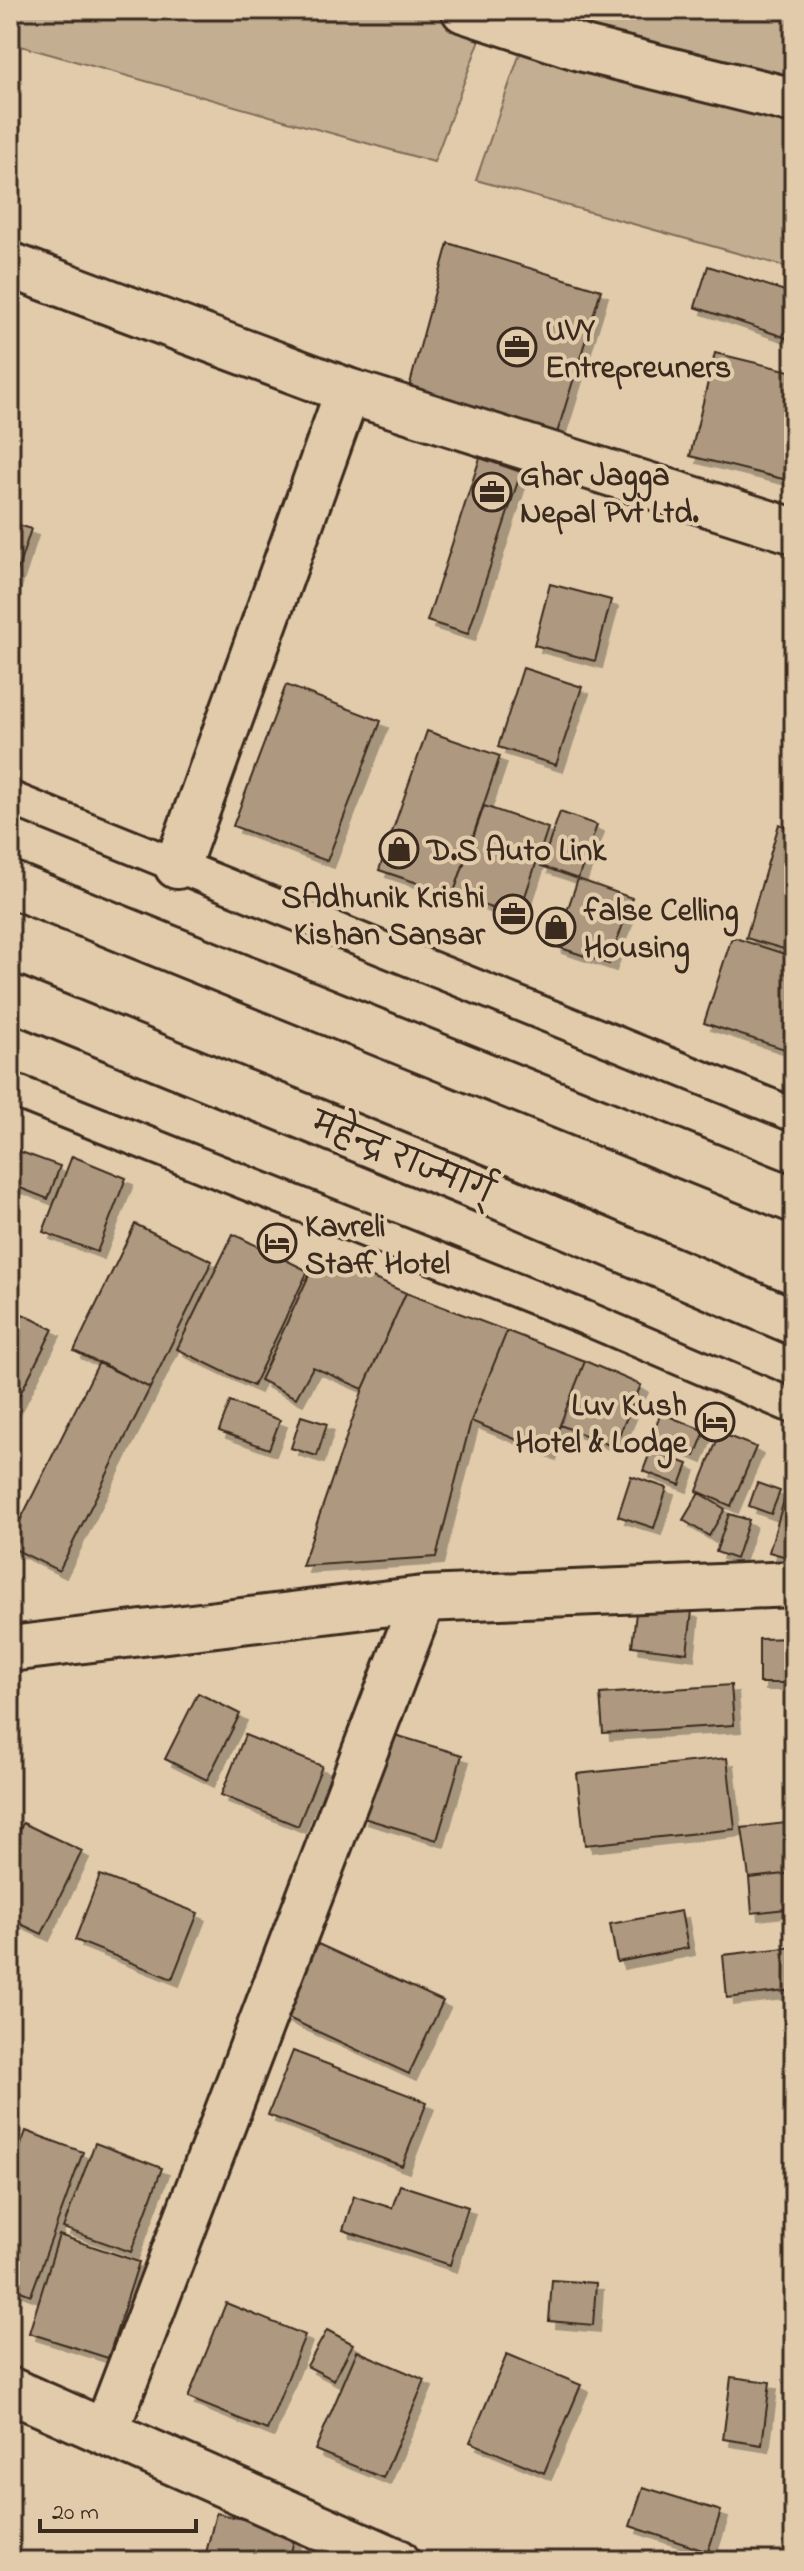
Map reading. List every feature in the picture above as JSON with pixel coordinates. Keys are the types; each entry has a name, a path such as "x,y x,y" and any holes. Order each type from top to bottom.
{"main road":[{"path":"464,10 584,49 794,101"},
{"path":"10,265 348,391 794,531"},
{"path":"177,866 348,391"},
{"path":"10,884 794,1200"},
{"name":"महेन्द्र राज्मार्ग्","path":"10,997 493,1194 794,1322"},
{"path":"10,1649 423,1599 794,1584"},
{"path":"106,2431 423,1599"},
{"path":"10,2390 397,2561"}],"lane":[{"path":"10,798 794,1115"},
{"path":"10,1089 568,1311 794,1407"}],"shaded area":[{"path":"10,10 491,10 434,162 10,43"},
{"path":"535,10 794,10 794,269 476,180"}],"building":[{"path":"448,243 601,290 554,443 407,395"},
{"path":"708,266 794,294 793,340 695,307"},
{"path":"715,353 794,372 794,450 787,480 690,456"},
{"path":"480,458 521,472 468,634 427,621"},
{"path":"10,522 31,529 10,593"},
{"path":"550,584 611,600 595,661 534,645"},
{"path":"523,668 582,687 556,765 498,747"},
{"path":"286,685 381,721 327,861 233,826"},
{"path":"427,731 500,756 453,895 379,870"},
{"path":"484,806 548,828 518,917 453,895"},
{"path":"560,812 597,825 578,879 541,866"},
{"path":"779,824 794,829 794,952 746,938"},
{"path":"578,879 632,898 609,964 555,946"},
{"path":"732,937 794,957 794,1052 704,1023"},
{"path":"10,1148 60,1166 48,1199 10,1184"},
{"path":"72,1156 126,1178 97,1252 43,1232"},
{"path":"135,1224 212,1261 150,1388 74,1351"},
{"path":"233,1234 308,1271 253,1386 177,1349"},
{"path":"319,1254 406,1293 363,1389 313,1367 296,1398 260,1380"},
{"path":"406,1293 507,1331 471,1421 436,1557 302,1566 363,1389"},
{"path":"10,1308 53,1329 10,1414"},
{"path":"507,1331 585,1361 549,1453 471,1421"},
{"path":"585,1361 641,1385 614,1447 560,1425"},
{"path":"99,1362 150,1388 59,1571 10,1547 10,1541"},
{"path":"230,1402 280,1420 269,1449 219,1431"},
{"path":"661,1413 705,1431 695,1456 651,1438"},
{"path":"301,1416 327,1424 317,1456 291,1448"},
{"path":"720,1433 756,1447 731,1506 697,1491"},
{"path":"651,1450 688,1464 680,1485 643,1471"},
{"path":"794,1466 794,1559 769,1552"},
{"path":"631,1476 667,1488 654,1528 618,1516"},
{"path":"757,1483 780,1491 771,1514 749,1506"},
{"path":"699,1493 725,1509 709,1536 683,1520"},
{"path":"729,1514 749,1520 736,1559 716,1552"},
{"path":"637,1605 692,1611 687,1653 632,1646"},
{"path":"794,1638 794,1683 759,1683 759,1639"},
{"path":"731,1685 734,1725 603,1733 600,1694"},
{"path":"198,1693 240,1714 207,1780 165,1759"},
{"path":"385,1732 462,1755 437,1840 360,1817"},
{"path":"245,1735 322,1766 298,1826 221,1795"},
{"path":"727,1758 735,1829 585,1845 577,1774"},
{"path":"794,1822 794,1873 749,1878 742,1828"},
{"path":"23,1823 82,1851 42,1934 10,1919 10,1849"},
{"path":"794,1873 794,1908 752,1913 749,1878"},
{"path":"100,1875 198,1913 172,1979 75,1940"},
{"path":"681,1911 688,1948 617,1962 610,1924"},
{"path":"318,1944 443,2001 409,2074 284,2016"},
{"path":"794,1947 794,1990 727,1998 723,1955"},
{"path":"293,2051 427,2102 402,2166 268,2115"},
{"path":"26,2131 83,2152 31,2295 10,2287 10,2175"},
{"path":"95,2143 162,2168 131,2252 63,2228"},
{"path":"400,2185 468,2207 450,2265 343,2230 354,2196 392,2208"},
{"path":"59,2235 139,2262 108,2358 29,2333"},
{"path":"552,2280 596,2283 593,2325 549,2321"},
{"path":"226,2303 305,2335 267,2430 188,2398"},
{"path":"327,2330 353,2344 334,2380 307,2366"},
{"path":"357,2351 425,2380 383,2478 315,2450"},
{"path":"507,2354 581,2385 544,2473 470,2442"},
{"path":"731,2377 770,2382 762,2445 723,2439"},
{"path":"643,2487 721,2511 708,2552 630,2526"},
{"path":"216,2513 296,2531 289,2561 204,2561"}],"place":[{"name":"UVY Entrepreuners","path":"517,347"},
{"name":"Ghar Jagga Nepal Pvt Ltd.","path":"492,492"},
{"name":"D.S Auto Link","path":"399,849"},
{"name":"SAdhunik Krishi Kishan Sansar","path":"513,914"},
{"name":"false Celling Housing","path":"556,927"},
{"name":"Kavreli Staff Hotel","path":"277,1243"},
{"name":"Luv Kush Hotel & Lodge","path":"715,1422"}]}
